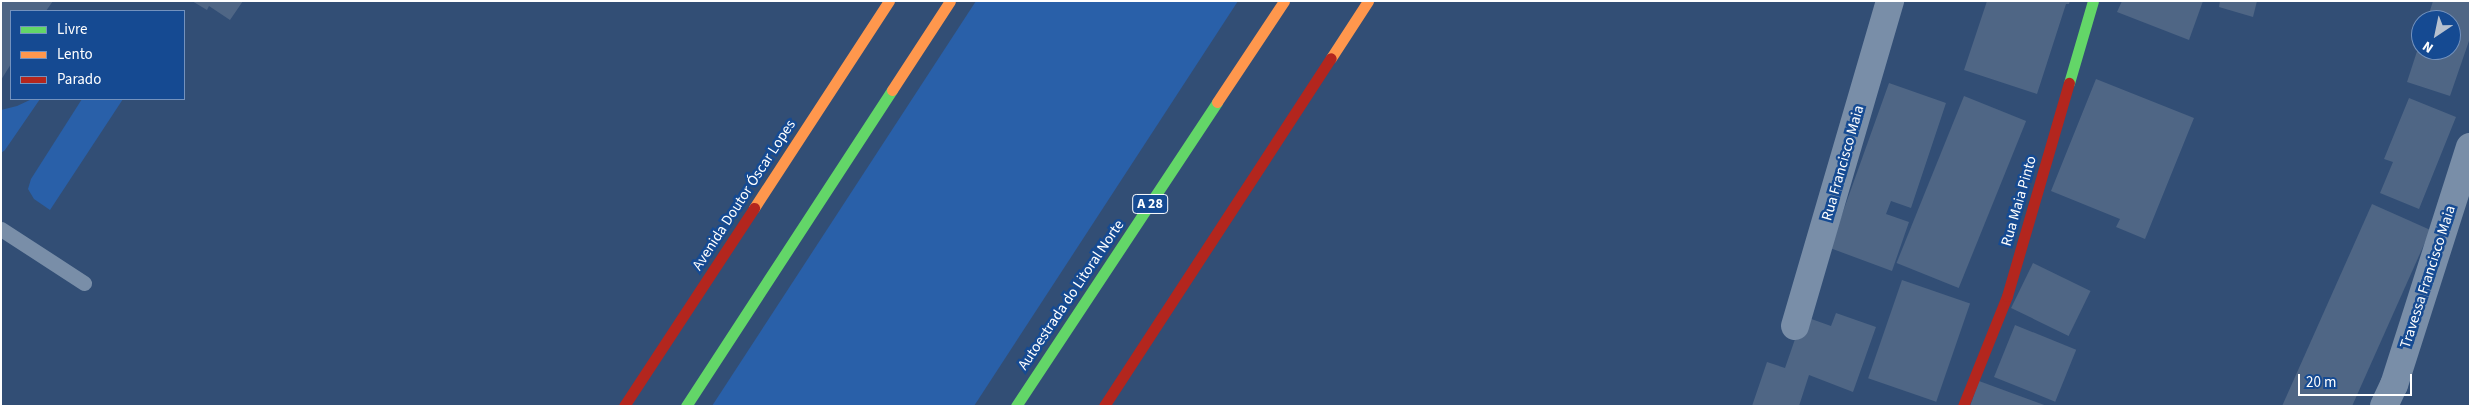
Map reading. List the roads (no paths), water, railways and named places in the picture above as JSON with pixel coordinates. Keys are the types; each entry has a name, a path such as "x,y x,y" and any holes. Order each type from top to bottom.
{"main road":[{"name":"Avenida Doutor Óscar Lopes","path":"624,406 889,1"},
{"path":"686,406 950,1"},
{"name":"Autoestrada do Litoral Norte","path":"1016,406 1284,1"},
{"path":"1104,406 1368,1"},
{"name":"Rua Maia Pinto","path":"1963,406 2006,296 2092,1"}],"street":[{"name":"Rua Francisco Maia","path":"1795,326 1890,1"},
{"name":"Travessa Francisco Maia","path":"2384,406 2394,385 2470,147"}],"lane":[{"path":"1,229 84,283"}]}
